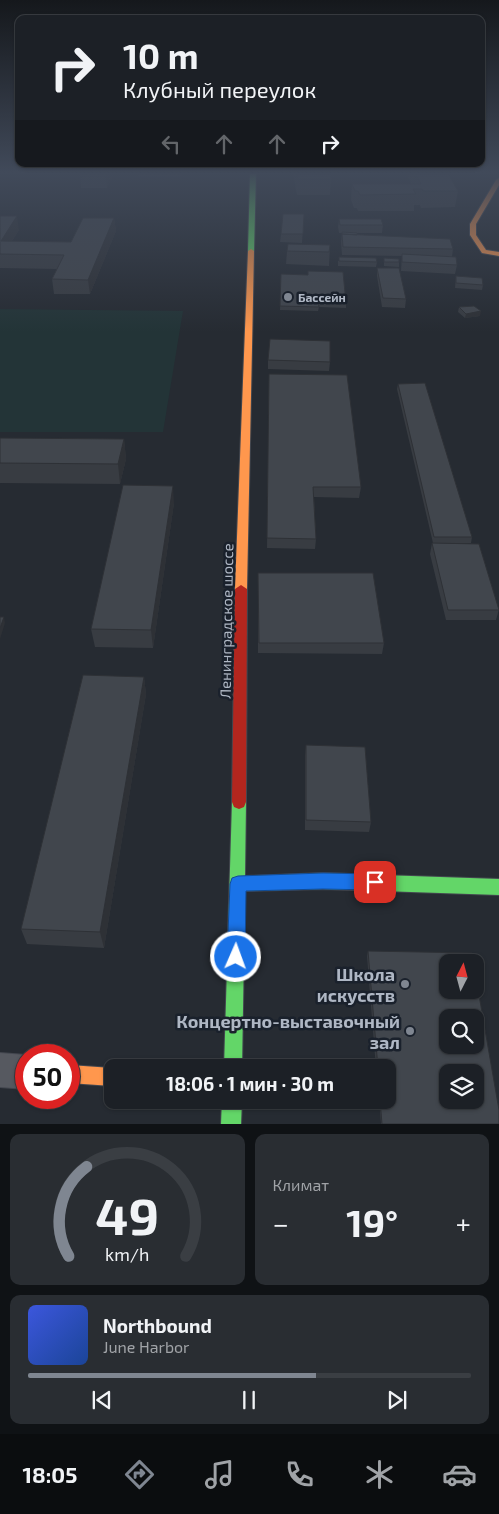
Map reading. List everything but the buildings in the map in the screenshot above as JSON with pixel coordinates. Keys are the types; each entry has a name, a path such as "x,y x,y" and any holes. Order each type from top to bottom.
{"main road":[{"name":"Ленинградское шоссе","path":"233,1059 238,884 242,542 249,370 252,226"},
{"path":"473,226 473,235 484,252 499,254"},
{"path":"238,884 323,881 499,887"},
{"path":"80,1075 104,1076"},
{"path":"231,1124 232,1109"}],"street":[{"path":"0,1070 15,1071"}],"shaded area":[{"path":"0,309 183,311 163,432 0,432"}],"traffic: fast":[{"path":"251,251 252,226"},
{"path":"233,1059 239,802"},
{"path":"238,884 323,881 499,887"},
{"path":"231,1124 232,1109"}],"traffic: slow":[{"path":"473,226 473,235 484,252 499,254"},
{"path":"241,589 251,251"},
{"path":"80,1075 104,1076"}],"traffic: jam":[{"path":"239,802 241,589"}],"place":[{"name":"Бассейн","path":"288,297"},
{"name":"Школа искусств","path":"405,984"},
{"name":"Концертно-выставочный зал","path":"410,1031"}],"route":[{"path":"236,957 238,884 323,881 375,882"}]}
